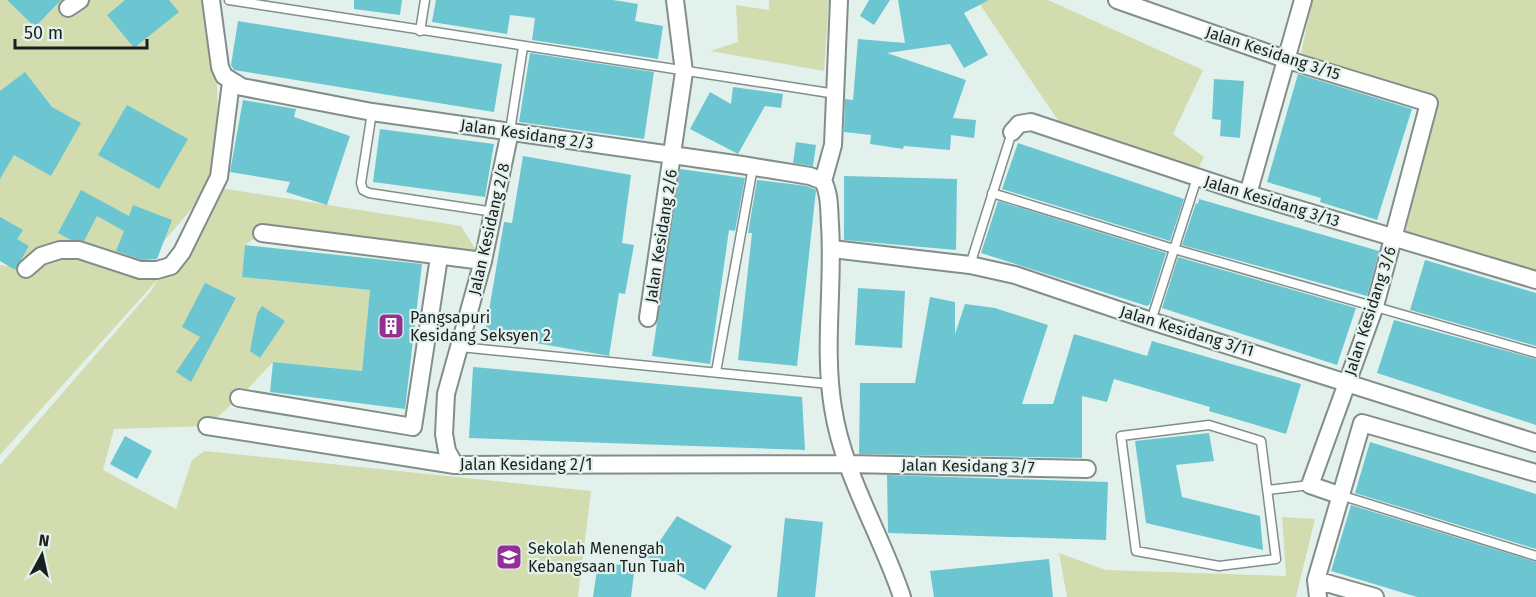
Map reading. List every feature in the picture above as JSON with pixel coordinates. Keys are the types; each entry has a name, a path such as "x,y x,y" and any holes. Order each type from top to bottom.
{"street":[{"path":"26,269 41,256 60,250 79,250 140,270 157,270 171,266 182,252 219,177 231,82 224,76 220,67 211,0"},
{"name":"Jalan Kesidang 2/6","path":"648,318 684,72 675,0"},
{"path":"839,0 833,145 823,181 828,190 832,249 829,384 838,435 848,464 888,556 902,597"},
{"name":"Jalan Kesidang 3/15","path":"1117,0 1288,60 1429,104"},
{"path":"1248,194 1288,60 1303,0"},
{"name":"Jalan Kesidang 2/3","path":"231,82 242,87 372,112 753,167 810,176 823,181"},
{"name":"Jalan Kesidang 3/6","path":"1310,485 1375,306 1429,104"},
{"name":"Jalan Kesidang 3/13","path":"1012,132 1019,124 1031,122 1248,194 1536,280"},
{"name":"Jalan Kesidang 2/8","path":"455,465 447,451 443,415 446,394 495,212 510,131"},
{"path":"262,233 483,261"},
{"name":"Jalan Kesidang 3/11","path":"832,249 970,265 1015,275 1151,321 1348,381 1536,443"},
{"path":"239,398 413,427 439,257"},
{"path":"1375,597 1317,589 1339,495 1362,423 1536,473"},
{"name":"Jalan Kesidang 2/1","path":"207,426 455,465 848,464"},
{"name":"Jalan Kesidang 3/7","path":"848,464 1087,468"},
{"path":"1310,485 1339,495"}],"lane":[{"path":"229,0 836,94"},
{"path":"420,31 425,0"},
{"path":"510,131 523,47"},
{"path":"372,112 361,183 363,190 369,194 495,212"},
{"path":"970,265 1012,132"},
{"path":"716,372 753,167"},
{"path":"1151,321 1197,178"},
{"path":"993,193 1174,249 1536,353"},
{"path":"460,347 829,384"},
{"path":"1209,425 1262,441 1268,490 1276,558 1219,566 1136,550 1121,436 1209,425"},
{"path":"1268,490 1310,485"},
{"path":"1339,495 1536,556"}],"green space":[{"path":"0,0 211,0 216,37 219,177 141,268 161,275 214,187 461,226 483,261 262,233 245,245 242,277 370,290 362,371 273,362 239,398 207,426 114,429 103,470 176,509 192,460 205,451 591,491 578,597 0,597 0,465 151,291 158,279 0,455 0,265 24,268 0,250"},
{"path":"769,0 829,0 824,71 710,51 738,42 736,5 769,10"},
{"path":"977,0 1048,0 1203,70 1173,134 1204,157 1195,175 1061,125"},
{"path":"1312,0 1536,0 1536,273 1405,233 1435,102 1301,54"},
{"path":"1282,517 1315,519 1296,597 1067,597 1059,553 1106,570 1286,576"}],"building":[{"path":"7,0 61,0 35,27"},
{"path":"125,0 169,0 179,12 134,48 107,15"},
{"path":"354,0 402,0 400,15 354,9"},
{"path":"436,0 613,0 638,4 635,21 663,26 658,59 532,40 535,18 510,15 507,34 432,22"},
{"path":"869,0 890,0 874,25 860,16"},
{"path":"898,0 989,0 964,13 988,55 964,68 950,44 887,53 966,80 953,118 976,120 974,138 951,135 950,150 904,146 903,149 870,144 871,135 844,132 845,99 853,100 858,39 905,43"},
{"path":"238,21 502,64 494,112 234,70 231,65"},
{"path":"530,53 654,72 644,139 519,122"},
{"path":"25,72 52,107 81,123 51,176 14,155 0,179 0,91"},
{"path":"1298,74 1412,109 1377,220 1320,202 1321,198 1267,182"},
{"path":"1214,79 1244,81 1240,138 1220,136 1221,120 1212,119"},
{"path":"733,87 783,94 781,108 765,106 738,154 690,129 710,92 731,104"},
{"path":"243,100 296,109 294,117 350,136 327,205 286,192 290,182 230,172"},
{"path":"127,105 188,139 159,189 98,155"},
{"path":"380,129 494,144 485,197 373,182"},
{"path":"796,142 816,145 813,166 793,163"},
{"path":"1018,143 1184,199 1170,241 1002,189"},
{"path":"523,156 631,175 622,243 634,245 625,294 619,293 609,356 485,334 504,222 512,223"},
{"path":"680,169 745,178 735,231 729,230 710,364 652,356"},
{"path":"844,176 957,179 956,250 844,240"},
{"path":"757,180 807,186 816,190 797,366 738,360 752,233 748,233"},
{"path":"81,190 129,216 133,205 172,220 157,259 142,260 116,251 124,231 97,216 84,241 71,240 58,233"},
{"path":"1199,199 1379,251 1367,296 1182,245"},
{"path":"998,201 1166,253 1150,304 1147,306 981,253"},
{"path":"0,217 23,230 17,239 29,246 15,270 0,261"},
{"name":"Pangsapuri Kesidang Seksyen 2","path":"245,245 422,264 405,409 270,392 273,362 362,371 370,290 242,277"},
{"path":"1178,257 1356,308 1337,365 1162,308"},
{"path":"1425,260 1536,293 1536,346 1410,310"},
{"path":"205,283 236,298 191,382 176,372 200,337 182,327"},
{"path":"858,288 905,291 902,348 855,345"},
{"path":"930,297 955,302 955,334 965,304 995,308 1048,325 1022,404 1053,404 1074,334 1147,356 1152,341 1301,384 1286,434 1209,411 1210,407 1114,379 1107,402 1082,396 1082,458 859,454 860,383 915,383"},
{"path":"262,306 285,321 260,358 250,351 257,314"},
{"path":"1394,320 1536,359 1536,425 1377,373"},
{"path":"473,367 802,397 805,450 469,438"},
{"path":"1209,433 1214,461 1176,465 1182,497 1260,516 1263,550 1146,523 1135,441"},
{"path":"125,436 152,451 137,479 110,464"},
{"path":"1370,442 1536,494 1536,549 1355,493"},
{"path":"887,475 1108,482 1106,540 888,533"},
{"path":"1351,505 1536,562 1536,597 1417,597 1331,571"},
{"path":"677,516 732,546 705,590 648,558"},
{"path":"785,518 823,522 815,597 777,597"},
{"path":"1049,559 1053,597 934,597 930,571"},
{"path":"598,563 635,566 631,597 593,597"}],"place":[{"name":"Pangsapuri Kesidang Seksyen 2","path":"391,326"},
{"name":"Sekolah Menengah Kebangsaan Tun Tuah","path":"509,557"}]}
